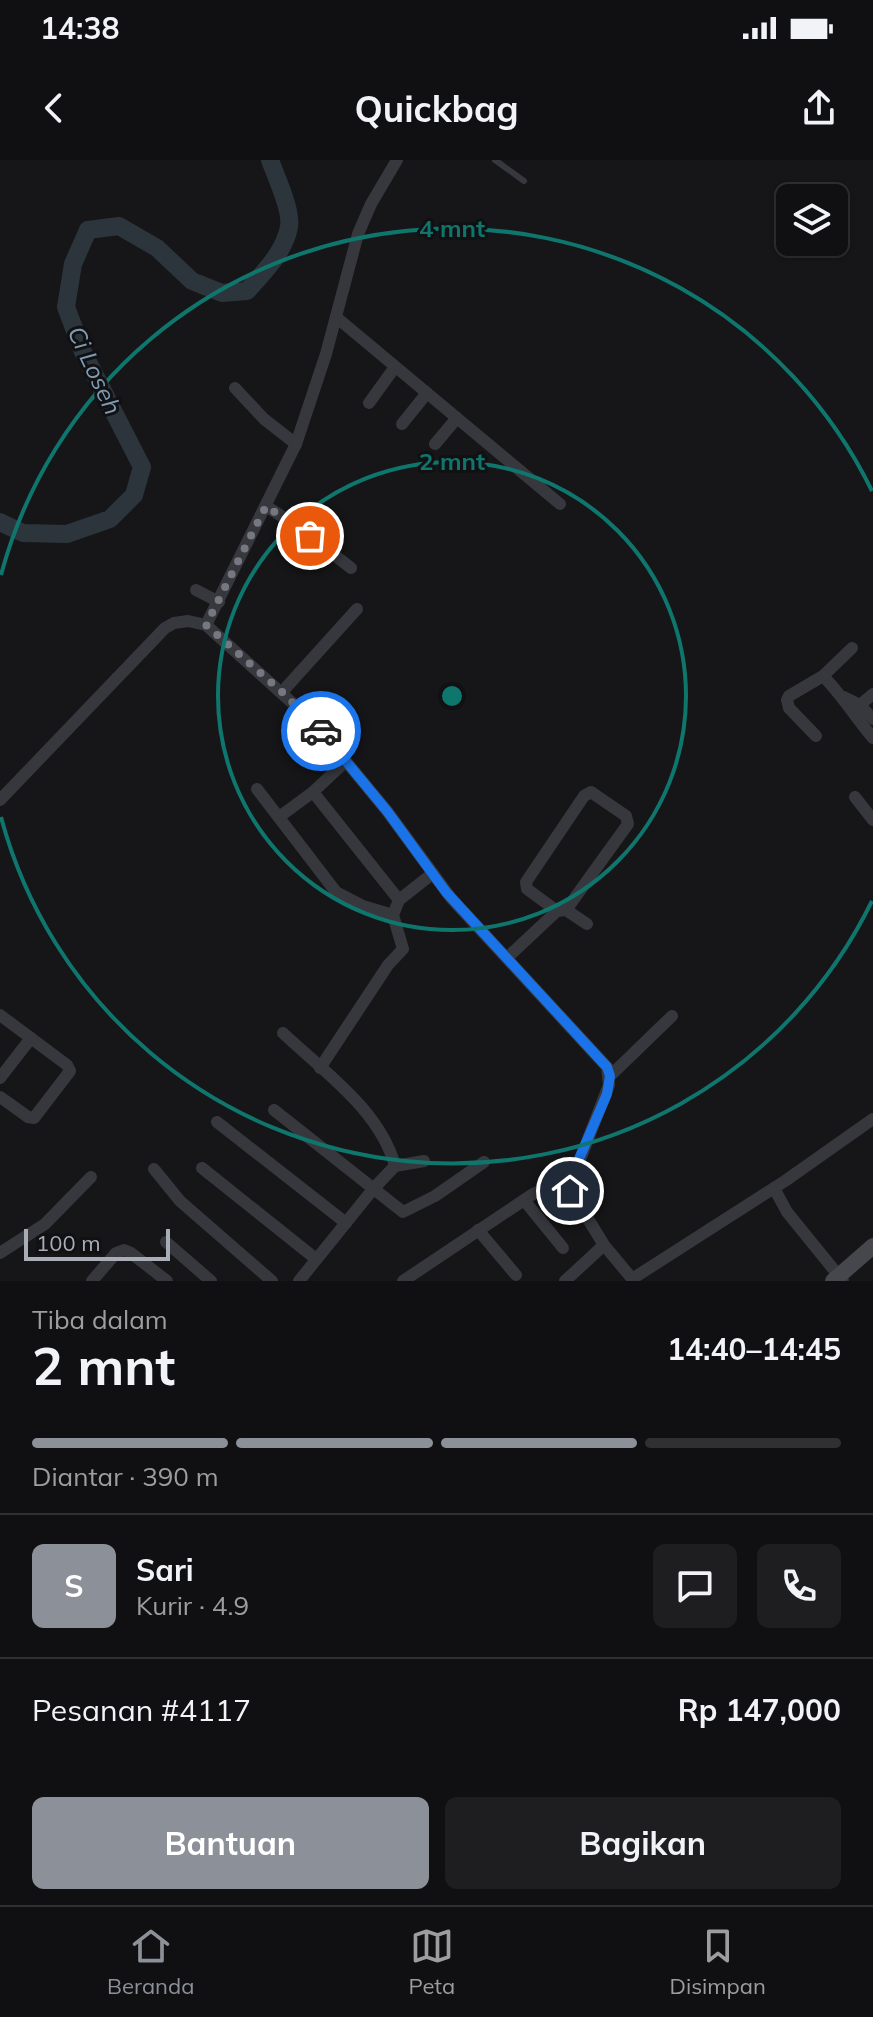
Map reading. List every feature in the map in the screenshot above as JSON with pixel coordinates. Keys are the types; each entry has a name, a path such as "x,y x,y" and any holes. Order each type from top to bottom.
{"street":[{"path":"206,625 296,444 336,317 358,234 371,204 397,160"},
{"path":"336,317 560,504"},
{"path":"369,403 395,367"},
{"path":"235,388 264,419 296,444"},
{"path":"402,424 427,393"},
{"path":"435,444 457,418"},
{"path":"266,506 351,568"},
{"path":"196,590 219,602"},
{"path":"282,692 357,609"},
{"path":"0,800 165,628 188,621 206,625 282,692 346,761 461,909 602,1060 610,1076 607,1094 568,1184 575,1201 604,1245 633,1280 873,1119"},
{"path":"816,736 789,708 787,700 823,676 852,648"},
{"path":"823,676 856,708 873,719"},
{"path":"856,708 873,694"},
{"path":"856,708 873,738"},
{"path":"279,817 313,792 346,761"},
{"path":"257,789 336,892 355,903 393,915"},
{"path":"313,792 399,900"},
{"path":"507,958 561,910 628,824 626,816 591,792 583,797 526,882 527,889 561,910 587,924"},
{"path":"855,797 873,820"},
{"path":"320,1068 388,965 403,949 393,915 399,900 432,874"},
{"path":"0,1015 70,1070 34,1118 0,1097"},
{"path":"610,1076 672,1016"},
{"path":"283,1033 371,1120 389,1148 395,1166"},
{"path":"0,1078 31,1038"},
{"path":"274,1110 400,1211 406,1212 435,1196 484,1162"},
{"path":"217,1122 346,1223"},
{"path":"299,1281 395,1166 424,1161"},
{"path":"202,1168 316,1259"},
{"path":"154,1169 180,1201 272,1281"},
{"path":"0,1253 45,1224 91,1177"},
{"path":"403,1281 542,1189 568,1184"},
{"path":"774,1188 787,1212 838,1280 873,1246"},
{"path":"524,1200 563,1248"},
{"path":"478,1230 516,1275"},
{"path":"166,1242 211,1281"},
{"path":"565,1281 604,1245"},
{"path":"92,1281 122,1250 131,1253 159,1279"}],"lane":[{"path":"495,160 524,181"}],"waterway":[{"name":"Ci Loseh","path":"0,522 23,533 67,534 110,519 134,495 142,467 83,352 66,307 73,264 88,230 119,226 157,248 192,281 222,293 247,291 278,254 289,227 286,203 270,160"}],"way so far":[{"path":"310,536 266,506 206,625 321,731"}],"route":[{"path":"321,731 387,811 446,892 607,1067 609,1085 569,1182 570,1191"}]}
